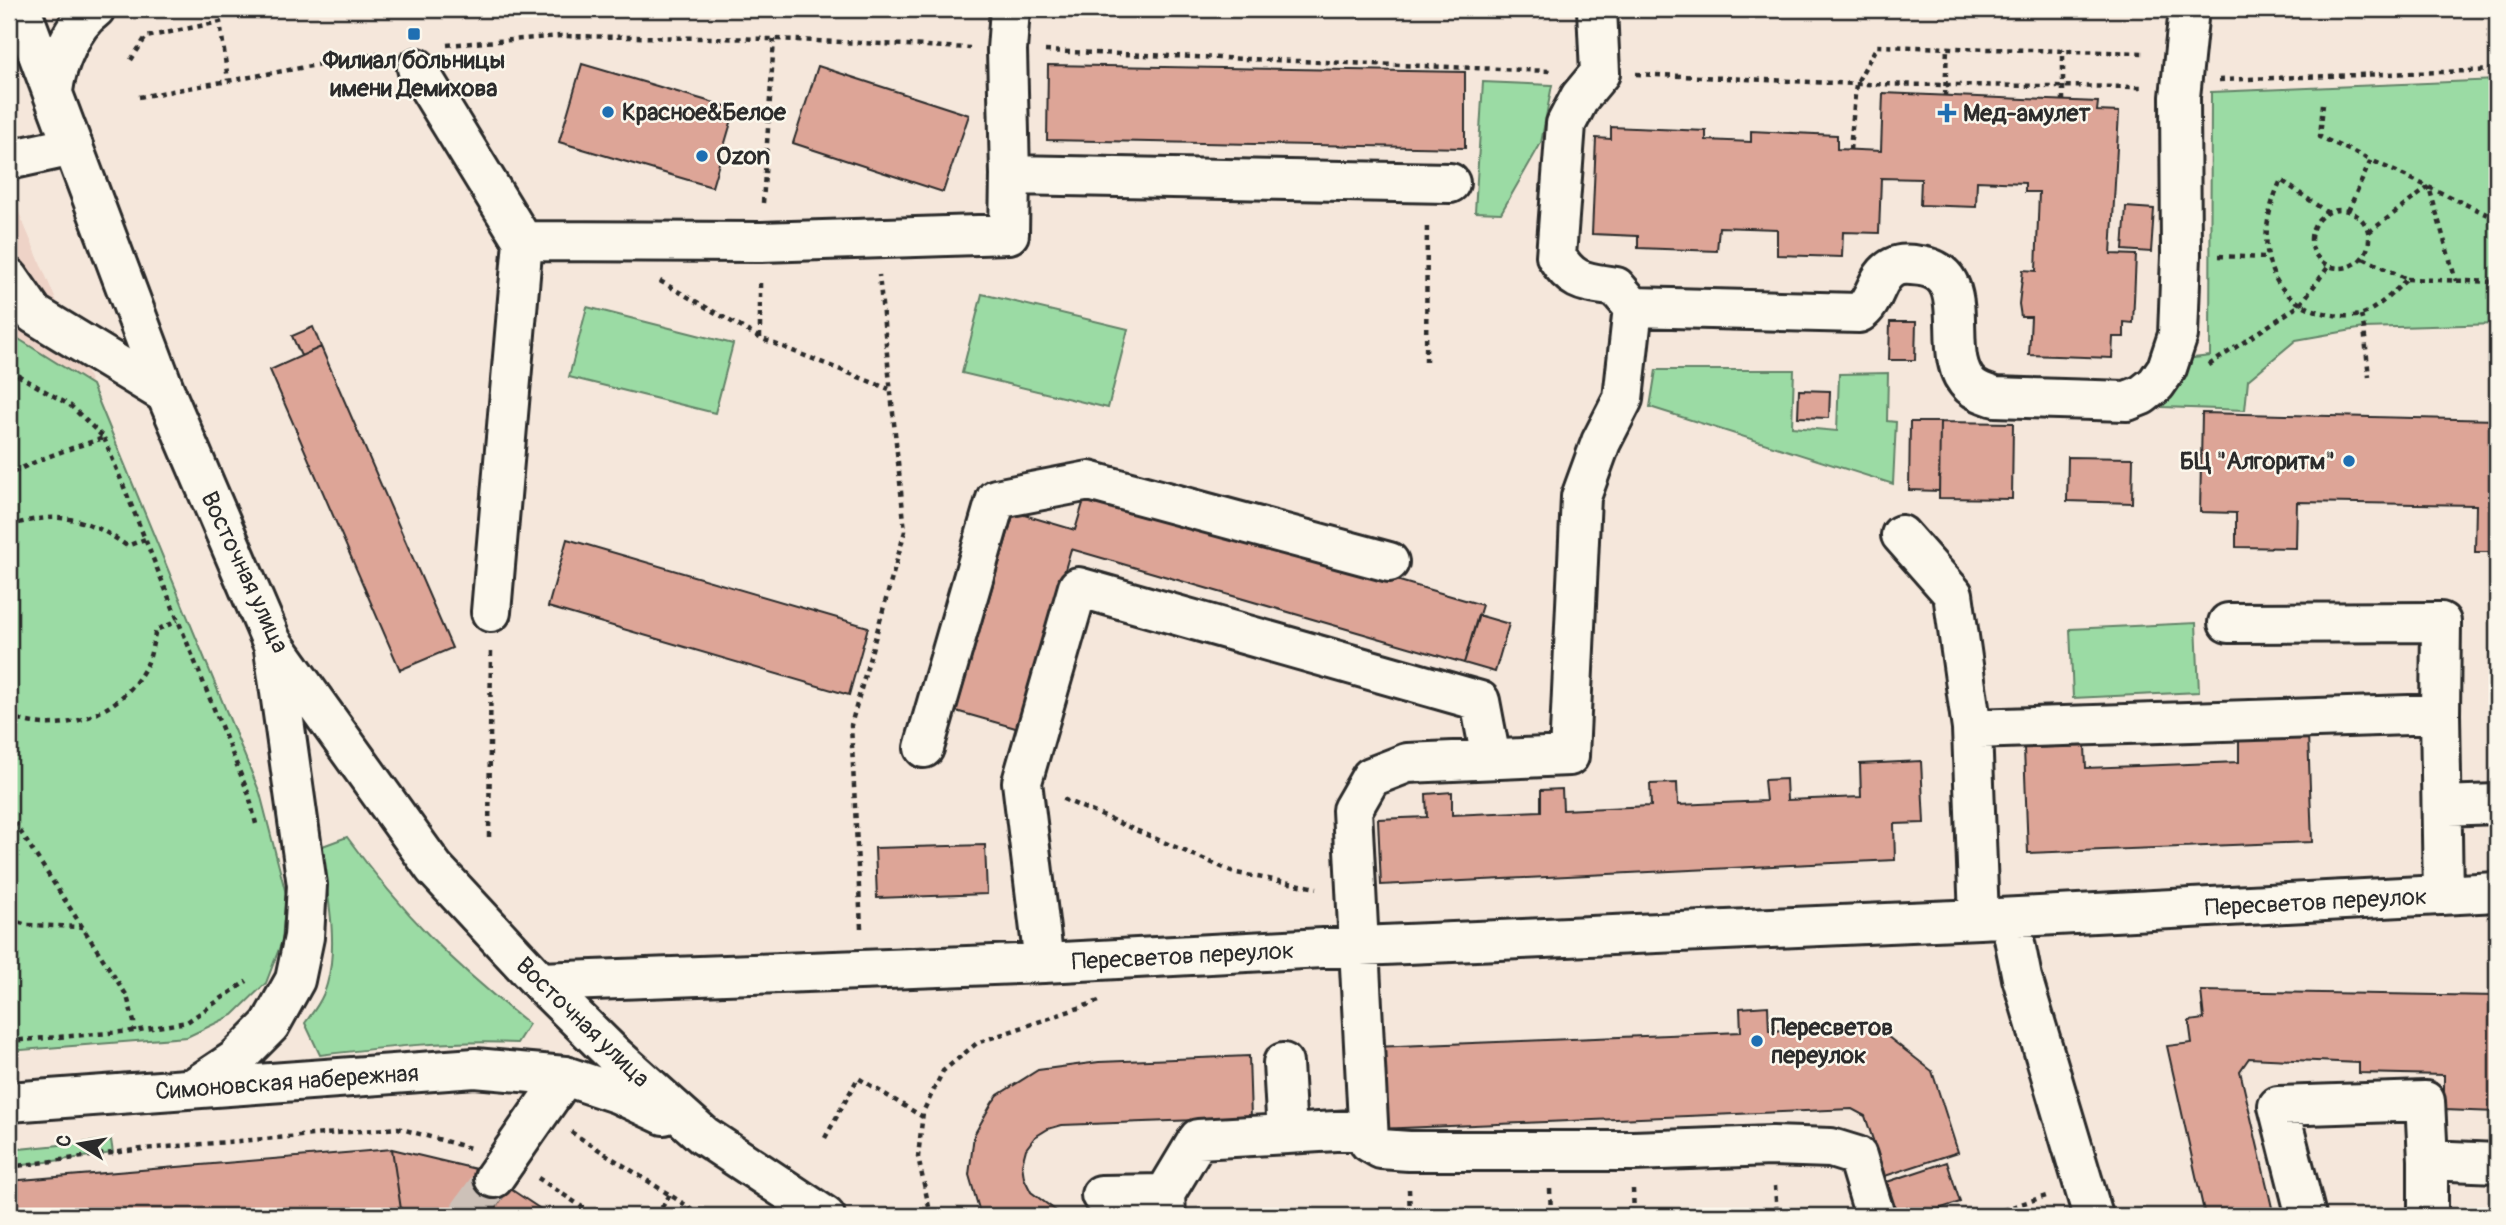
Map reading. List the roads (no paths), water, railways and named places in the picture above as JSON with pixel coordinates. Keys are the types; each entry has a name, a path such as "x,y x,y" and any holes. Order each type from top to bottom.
{"main road":[{"name":"Восточная улица","path":"21,9 166,394 272,642 434,868 540,982 616,1057 703,1135"},
{"path":"53,91 56,70 70,42 88,14 95,9"},
{"path":"523,241 761,242 1009,234 1007,50 1010,9"},
{"path":"1597,9 1600,73 1580,97 1566,124 1556,256 1566,272 1583,282 1616,287 1633,307 1623,399 1601,442 1581,497 1569,756 1407,763 1371,777 1352,810 1369,1142 1381,1149 1409,1151 1633,1151 1772,1146 1831,1148 1857,1156 1875,1216"},
{"path":"1633,307 1859,313 1869,307 1884,275 1894,268 1907,264 1931,268 1946,277 1952,290 1957,362 1969,385 1980,392 1995,397 2127,401 2142,395 2155,384 2166,368 2178,335 2181,255 2180,97 2189,9"},
{"path":"416,55 523,241 491,612"},
{"path":"9,159 73,146"},
{"path":"1010,175 1439,182"},
{"path":"9,278 34,314 166,394"},
{"path":"924,748 996,499 1089,481 1389,562"},
{"path":"1901,535 1953,594 1994,918 2022,978 2093,1216"},
{"path":"1909,584 1953,594"},
{"path":"1044,963 1022,782 1078,587 1480,701 1491,759"},
{"path":"2228,623 2441,622 2443,895"},
{"path":"194,1087 235,1060 270,1025 295,980 304,937 307,885 272,642"},
{"path":"1972,729 2440,714"},
{"path":"2442,806 2497,804"},
{"name":"Пересветов переулок","path":"540,982 1044,963 2497,892"},
{"path":"1283,1063 1287,1134"},
{"name":"Симоновская набережная","path":"9,1102 475,1068 565,1076"},
{"name":"Восточная улица","path":"565,1076 619,1094 703,1135 825,1216"},
{"path":"501,1168 565,1076"},
{"path":"2306,1216 2278,1106 2425,1101 2428,1216"},
{"path":"1101,1195 1165,1205 1198,1139 1368,1129"},
{"path":"2428,1160 2497,1163"}],"tunnel":[{"path":"467,1216 494,1178"}],"place":[{"name":"Филиал больницы имени Демихова","path":"414,34"},
{"name":"Красное&Белое","path":"608,112"},
{"name":"Мед-амулет","path":"1947,113"},
{"name":"Ozon","path":"702,156"},
{"name":"БЦ \"Алгоритм\"","path":"2349,461"},
{"name":"Пересветов переулок","path":"1757,1041"}]}
